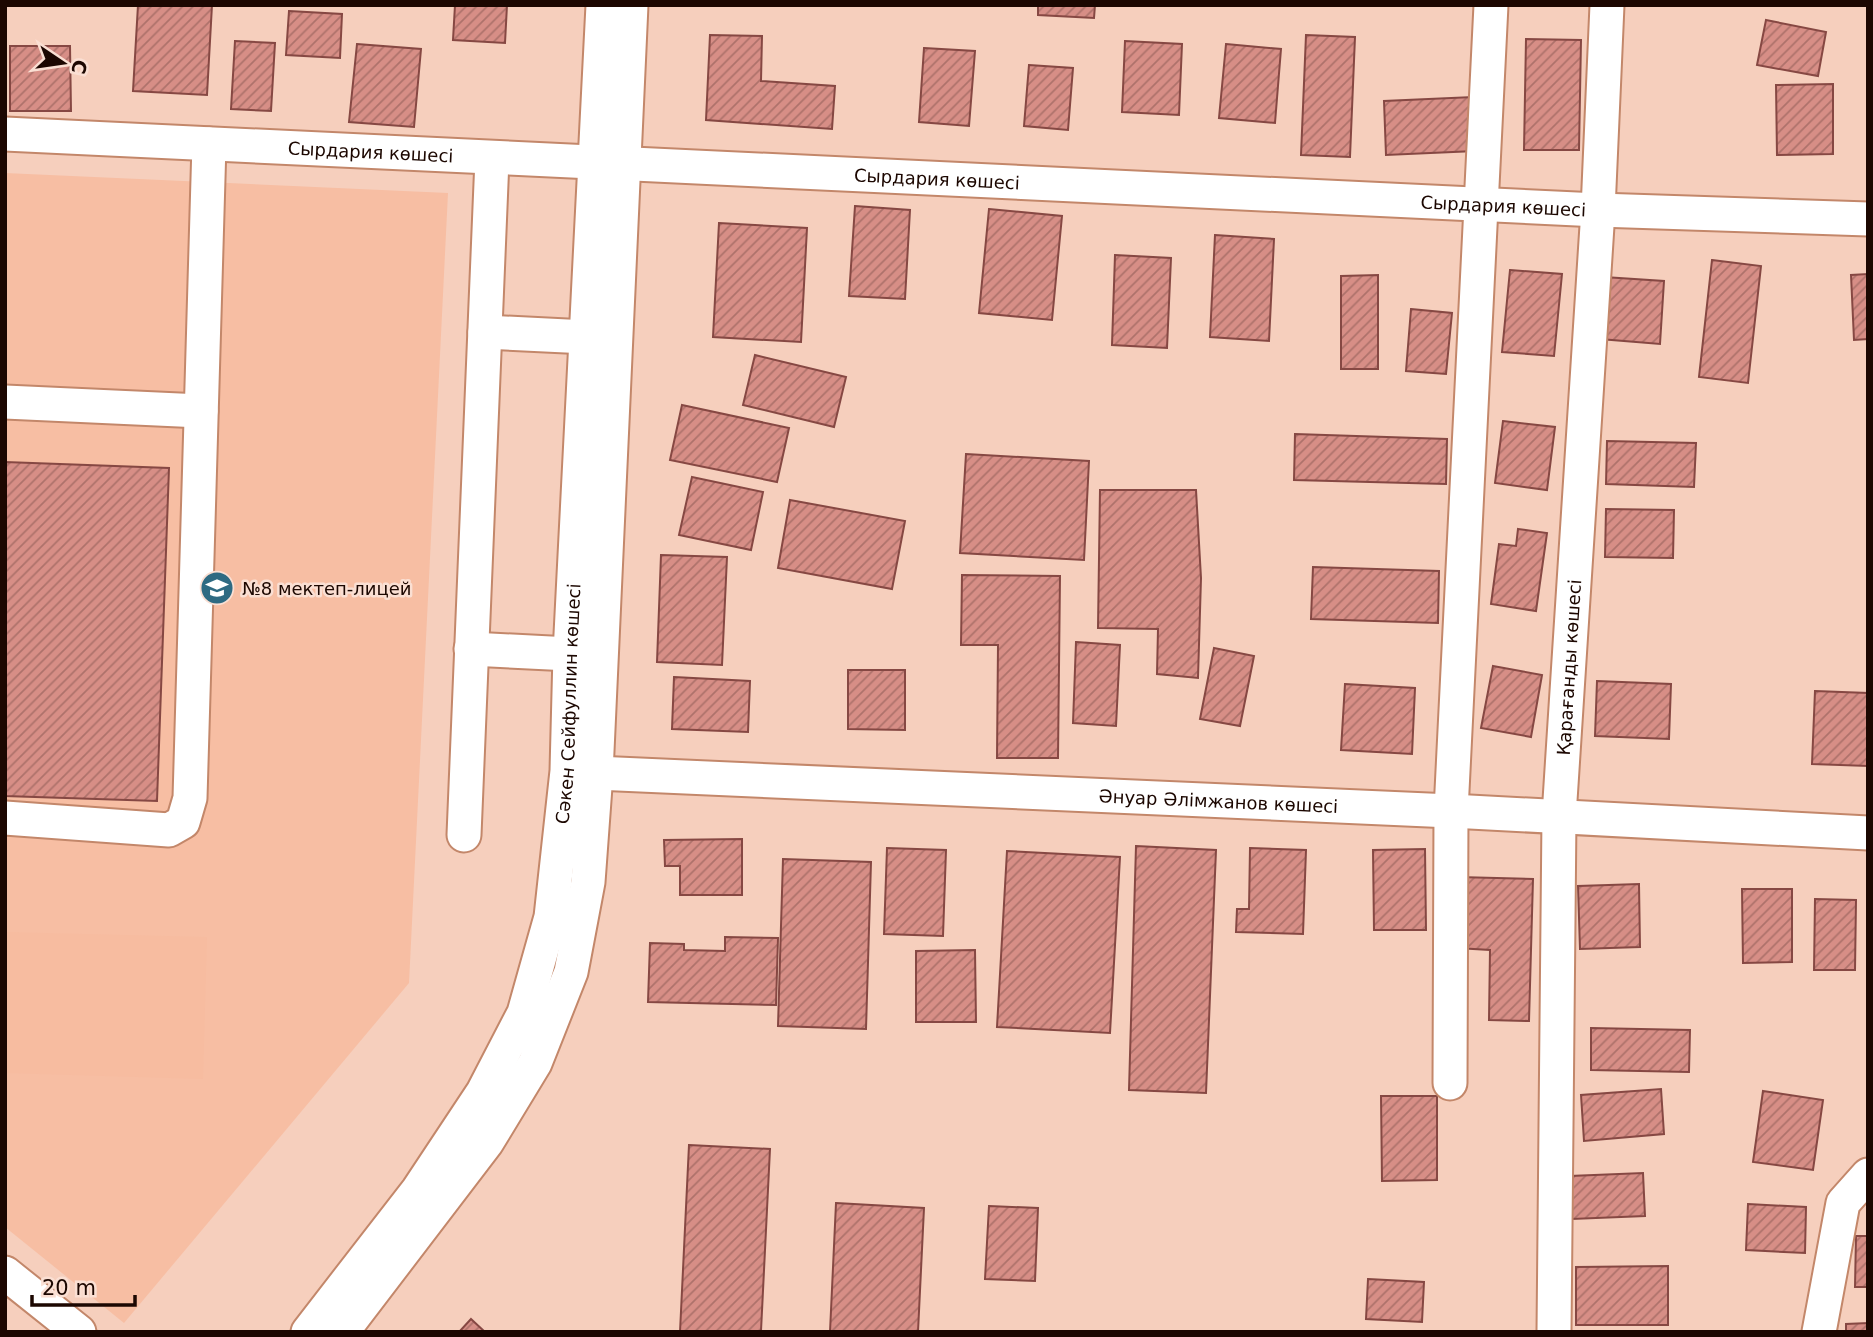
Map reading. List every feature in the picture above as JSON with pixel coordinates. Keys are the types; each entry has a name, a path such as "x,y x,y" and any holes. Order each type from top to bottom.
{"street":[{"name":"Сәкен Сейфуллин көшесі","path":"308,1332 418,1190 483,1092 524,1013 551,917 581,772 610,165 603,5"},
{"name":"Сәкен Сейфуллин көшесі","path":"342,1332 437,1211 487,1142 535,1063 571,972 588,882 570,654 587,337 631,5"},
{"path":"1450,1083 1451,811 1491,5"},
{"name":"Қарағанды көшесі","path":"1555,1332 1559,816 1598,210 1607,5"},
{"name":"Сырдария көшесі","path":"5,134 610,165 1598,210 1868,219"},
{"path":"5,818 169,830 183,822 190,798 209,144"},
{"path":"464,835 492,159"},
{"path":"485,332 587,337"},
{"path":"5,402 201,411"},
{"path":"471,649 570,654"},
{"name":"Әнуар Әлімжанов көшесі","path":"581,772 1559,816 1868,834"},
{"path":"1819,1332 1843,1203 1868,1175"},
{"path":"5,1273 79,1332"}],"shaded area":[{"name":"№8 мектеп-лицей","path":"5,173 448,193 409,983 124,1323 5,1227"},
{"path":"5,932 207,937 203,1079 5,1073"}],"building":[{"path":"138,5 212,5 207,95 133,91"},
{"path":"455,5 507,5 505,43 453,40"},
{"path":"1038,5 1095,5 1094,18 1038,15"},
{"path":"289,11 342,14 340,58 286,55"},
{"path":"1766,20 1826,32 1818,76 1757,65"},
{"path":"710,35 762,36 761,81 835,86 832,129 706,120"},
{"path":"1306,35 1355,37 1350,157 1301,155"},
{"path":"1526,39 1581,40 1579,150 1524,150"},
{"path":"235,41 275,43 271,111 231,109"},
{"path":"1125,41 1182,44 1179,115 1122,112"},
{"path":"357,44 421,49 414,127 349,122"},
{"path":"1226,44 1281,49 1275,123 1219,118"},
{"path":"10,46 70,46 71,111 10,111"},
{"path":"924,48 975,51 969,126 919,122"},
{"path":"1029,65 1073,68 1068,130 1024,126"},
{"path":"1833,84 1833,154 1777,155 1776,85"},
{"path":"1473,97 1475,151 1386,155 1384,101"},
{"path":"855,206 910,210 905,299 849,296"},
{"path":"989,209 1062,216 1052,320 979,313"},
{"path":"719,223 807,228 801,342 713,337"},
{"path":"1215,235 1274,239 1269,341 1210,337"},
{"path":"1115,255 1171,258 1167,348 1112,345"},
{"path":"1712,260 1761,266 1748,383 1699,377"},
{"path":"1510,270 1562,274 1554,356 1502,352"},
{"path":"1868,274 1868,339 1854,340 1851,275"},
{"path":"1378,275 1378,369 1341,369 1341,276"},
{"path":"1604,277 1664,281 1660,344 1600,339"},
{"path":"1411,309 1452,313 1446,374 1406,371"},
{"path":"755,355 846,377 834,427 743,405"},
{"path":"682,405 789,428 777,482 670,460"},
{"path":"1503,421 1555,427 1547,490 1495,483"},
{"path":"1295,434 1447,439 1446,484 1294,480"},
{"path":"1607,441 1696,443 1694,487 1606,484"},
{"path":"966,454 1089,461 1084,560 960,553"},
{"path":"5,462 169,468 157,801 5,796"},
{"path":"692,477 763,492 751,550 679,535"},
{"path":"1100,490 1196,490 1201,578 1198,678 1157,674 1158,629 1098,628"},
{"path":"790,500 905,521 892,589 778,568"},
{"path":"1606,509 1674,510 1673,558 1605,557"},
{"path":"1518,529 1547,533 1536,611 1491,604 1499,544 1516,546"},
{"path":"661,555 727,557 722,665 657,662"},
{"path":"1313,567 1439,571 1438,623 1311,619"},
{"path":"962,575 1060,576 1058,758 997,758 998,645 961,645"},
{"path":"1076,642 1120,645 1116,726 1073,723"},
{"path":"1214,648 1254,656 1240,726 1200,719"},
{"path":"1493,666 1542,675 1531,737 1481,728"},
{"path":"848,670 905,670 905,730 848,729"},
{"path":"674,677 750,681 748,732 672,729"},
{"path":"1597,681 1671,684 1669,739 1595,736"},
{"path":"1345,684 1415,688 1412,754 1341,750"},
{"path":"1815,691 1868,693 1868,766 1812,764"},
{"path":"742,839 742,895 680,895 680,866 665,866 664,840"},
{"path":"1136,846 1216,850 1206,1093 1129,1090"},
{"path":"887,848 946,850 943,936 884,934"},
{"path":"1250,848 1306,850 1303,934 1236,932 1237,909 1249,909"},
{"path":"1425,849 1426,930 1374,930 1373,850"},
{"path":"1007,851 1120,857 1110,1033 997,1027"},
{"path":"783,859 871,862 866,1029 778,1026"},
{"path":"1458,877 1533,879 1529,1021 1489,1020 1490,950 1457,948"},
{"path":"1639,884 1640,947 1580,949 1578,886"},
{"path":"1742,889 1792,889 1792,962 1743,963"},
{"path":"1815,899 1856,900 1855,970 1814,970"},
{"path":"725,937 778,938 776,1005 648,1002 650,943 684,944 684,950 725,951"},
{"path":"975,950 976,1022 916,1022 916,951"},
{"path":"1591,1028 1690,1030 1689,1072 1591,1070"},
{"path":"1661,1089 1664,1134 1584,1141 1581,1095"},
{"path":"1763,1091 1823,1100 1813,1170 1753,1162"},
{"path":"1381,1096 1437,1096 1437,1180 1382,1181"},
{"path":"689,1145 770,1149 761,1331 790,1332 680,1332"},
{"path":"1643,1173 1645,1216 1572,1219 1570,1176"},
{"path":"836,1203 924,1208 918,1332 830,1332"},
{"path":"1748,1204 1806,1207 1805,1253 1746,1250"},
{"path":"989,1206 1038,1208 1035,1281 985,1279"},
{"path":"1856,1236 1868,1236 1868,1287 1855,1287"},
{"path":"1668,1266 1668,1325 1576,1325 1576,1267"},
{"path":"1368,1279 1424,1282 1422,1322 1366,1319"},
{"path":"471,1319 485,1332 459,1332"},
{"path":"1868,1323 1868,1332 1846,1332 1846,1324"}],"place":[{"name":"№8 мектеп-лицей","path":"217,588"}]}
